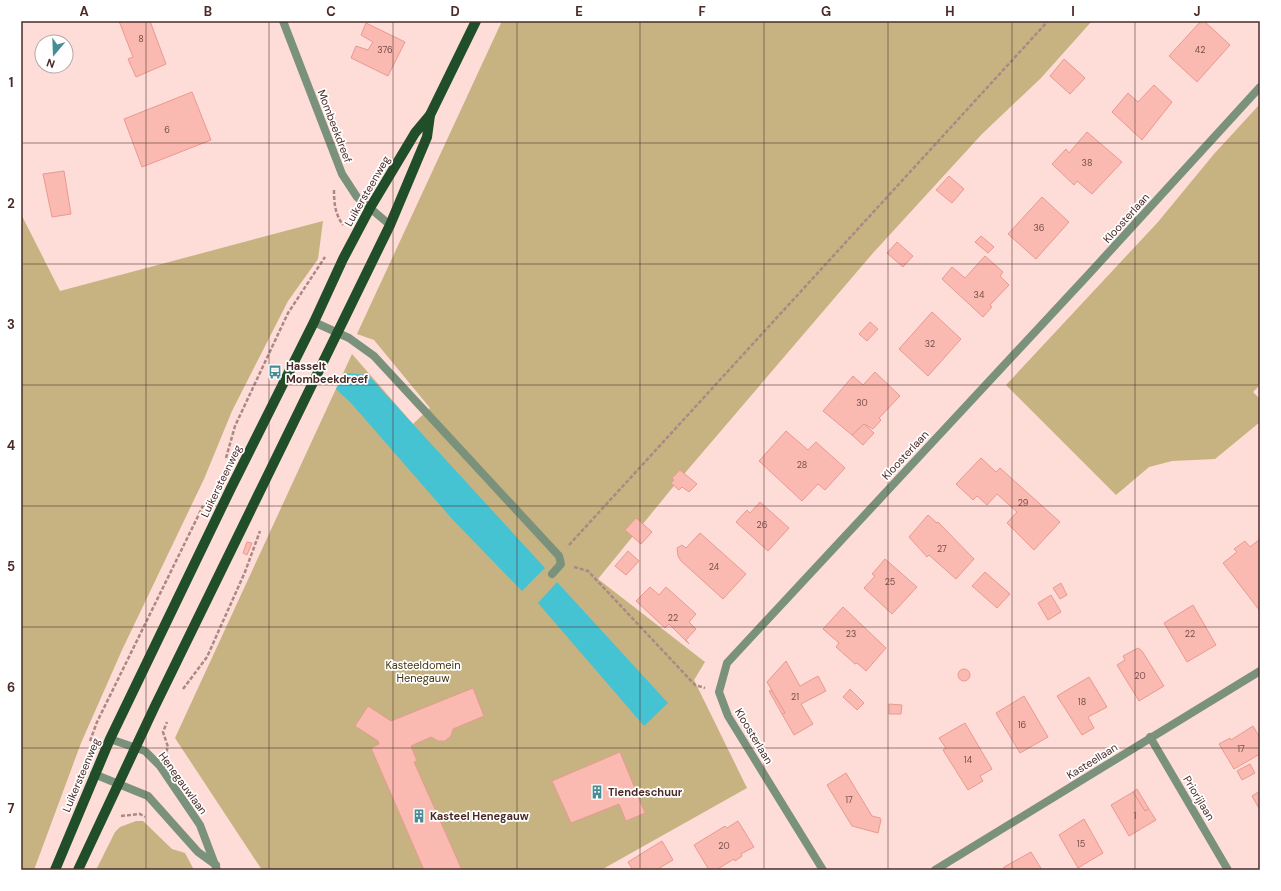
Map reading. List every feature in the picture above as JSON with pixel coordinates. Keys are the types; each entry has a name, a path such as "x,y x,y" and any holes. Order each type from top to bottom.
{"main road":[{"name":"Luikersteenweg","path":"55,870 94,774 110,739 231,488 314,322 343,259 370,208 415,133 430,115 476,21"},
{"name":"Luikersteenweg","path":"78,870 136,747 390,225 427,137 430,115"}],"street":[{"name":"Mombeekdreef","path":"283,21 342,174 357,197 390,225"},
{"name":"Kloosterlaan","path":"823,870 728,716 718,692 727,663 1094,269 1260,87"},
{"path":"314,322 349,338 374,356 559,556 561,564 552,574"},
{"name":"Kasteellaan","path":"935,870 1260,671"},
{"name":"Priorijlaan","path":"1150,737 1228,870"},
{"name":"Henegauwlaan","path":"110,739 145,751 160,766 200,825 216,867"},
{"name":"Henegauwlaan","path":"94,774 148,796 198,852 222,870"}],"path":[{"path":"559,556 1048,21"},
{"path":"345,227 362,201"},
{"path":"224,463 235,426 288,312 327,253"},
{"path":"90,742 97,722 203,505"},
{"path":"588,571 695,685 718,692"},
{"path":"160,766 168,748 163,732 167,721"}],"green space":[{"name":"Kasteeldomein Henegauw","path":"502,21 1092,21 1041,78 982,134 873,253 673,487 598,579 705,662 694,680 747,788 601,870 262,870 175,738 352,354 413,424 430,408 374,340 357,334"},
{"path":"1260,104 1260,385 1253,392 1260,399 1260,422 1215,459 1172,461 1149,467 1116,495 1006,385 1158,222 1214,154"},
{"path":"21,214 60,291 323,221 318,259 288,301 232,411 204,479 122,650 81,743 34,870 21,870"},
{"path":"136,821 143,821 172,849 185,853 194,870 96,870 115,832 120,827"}],"water":[{"path":"347,373 368,375 545,568 522,591 453,520 351,403 336,389"},
{"path":"557,582 668,703 644,726 538,603"}],"building":[{"path":"119,21 150,21 166,64 136,77 128,59 133,57"},
{"path":"1201,21 1204,21 1230,45 1197,82 1169,56"},
{"path":"366,23 405,42 388,76 351,58 356,46 368,50 373,42 361,35"},
{"path":"1064,59 1085,78 1070,94 1050,76"},
{"path":"1154,85 1172,102 1142,140 1112,112 1128,93 1138,102"},
{"path":"192,92 211,140 142,167 124,119"},
{"path":"1087,132 1122,162 1092,194 1077,181 1074,185 1052,164 1066,149 1069,153"},
{"path":"64,171 71,214 52,217 43,174"},
{"path":"949,176 964,189 952,203 936,190"},
{"path":"1042,197 1069,222 1036,259 1008,234"},
{"path":"981,236 994,247 988,253 975,242"},
{"path":"897,242 913,256 903,267 887,253"},
{"path":"985,256 1003,272 1000,276 1009,285 990,305 992,307 983,317 942,279 952,267 965,278"},
{"path":"932,312 961,339 928,376 899,349"},
{"path":"870,322 878,329 867,341 859,334"},
{"path":"875,372 900,396 879,418 881,420 873,429 864,424 852,435 823,411 853,376 863,385"},
{"path":"864,424 874,433 863,445 852,435"},
{"path":"786,431 808,450 816,442 845,468 825,490 818,484 802,501 759,461"},
{"path":"981,458 996,472 1000,468 1060,522 1034,550 1007,523 1017,512 997,494 987,505 977,496 973,500 956,484"},
{"path":"680,470 697,484 689,492 682,487 679,490 671,483 674,480 672,478"},
{"path":"760,502 789,528 768,551 736,522 747,510 750,513"},
{"path":"928,515 937,523 938,522 974,559 956,579 929,555 927,557 909,537"},
{"path":"636,518 652,532 641,544 625,530"},
{"path":"700,533 746,574 723,599 681,561 678,556 677,548 682,545 686,548"},
{"path":"1260,539 1260,611 1223,563 1237,552 1234,549 1245,541 1250,547"},
{"path":"247,542 252,543 247,555 243,553"},
{"path":"628,551 639,561 626,575 615,566"},
{"path":"885,559 917,587 892,614 864,588 875,576 872,574"},
{"path":"985,572 1010,594 997,608 972,586"},
{"path":"1061,583 1067,595 1060,599 1053,588"},
{"path":"650,587 659,595 666,587 696,614 689,622 696,629 686,640 689,644 669,624 665,628 636,601"},
{"path":"1051,595 1061,612 1048,620 1038,603"},
{"path":"1193,605 1216,645 1187,662 1164,623"},
{"path":"843,607 886,648 866,671 857,663 855,664 836,647 839,643 823,629"},
{"path":"1138,648 1142,651 1164,686 1139,701 1117,665 1125,660 1123,656"},
{"path":"786,661 800,686 818,676 826,691 801,704 813,724 794,735 782,714 785,713 767,682"},
{"path":"964,669 968,671 970,675 968,679 964,681 960,679 958,675 960,671"},
{"path":"1089,677 1107,707 1088,717 1094,728 1082,735 1057,696"},
{"name":"Kasteel Henegauw","path":"473,688 484,716 453,729 451,736 445,741 438,741 431,737 411,746 417,761 414,762 462,870 424,870 371,748 379,744 378,741 355,726 368,706 391,721"},
{"path":"850,689 864,703 857,710 843,697"},
{"path":"771,690 785,713 782,714 769,691"},
{"path":"1024,696 1048,737 1020,753 996,713"},
{"path":"889,704 902,705 901,714 889,714"},
{"path":"965,723 992,769 980,776 983,781 968,790 943,750 946,748 939,738"},
{"path":"1253,726 1260,738 1260,754 1234,769 1219,744 1230,738 1231,740"},
{"name":"Tiendeschuur","path":"620,752 645,813 626,821 619,804 571,823 552,781"},
{"path":"1250,764 1255,773 1242,780 1237,771"},
{"path":"846,773 872,816 880,818 881,820 878,833 852,826 827,785"},
{"path":"1137,789 1149,809 1145,811 1133,792"},
{"path":"1260,791 1260,810 1252,796"},
{"path":"1133,792 1145,811 1149,809 1156,820 1129,836 1111,805"},
{"path":"1084,819 1103,853 1078,868 1059,835"},
{"path":"738,821 754,847 741,854 742,856 735,861 734,859 716,870 709,870 694,845 725,826 727,828"},
{"path":"662,841 673,860 656,870 633,870 628,862"},
{"path":"1031,852 1042,870 1003,870 1004,867"}],"place":[{"name":"Hasselt Mombeekdreef","path":"275,372"},
{"name":"Tiendeschuur","path":"597,792"},
{"name":"Kasteel Henegauw","path":"419,816"}]}
